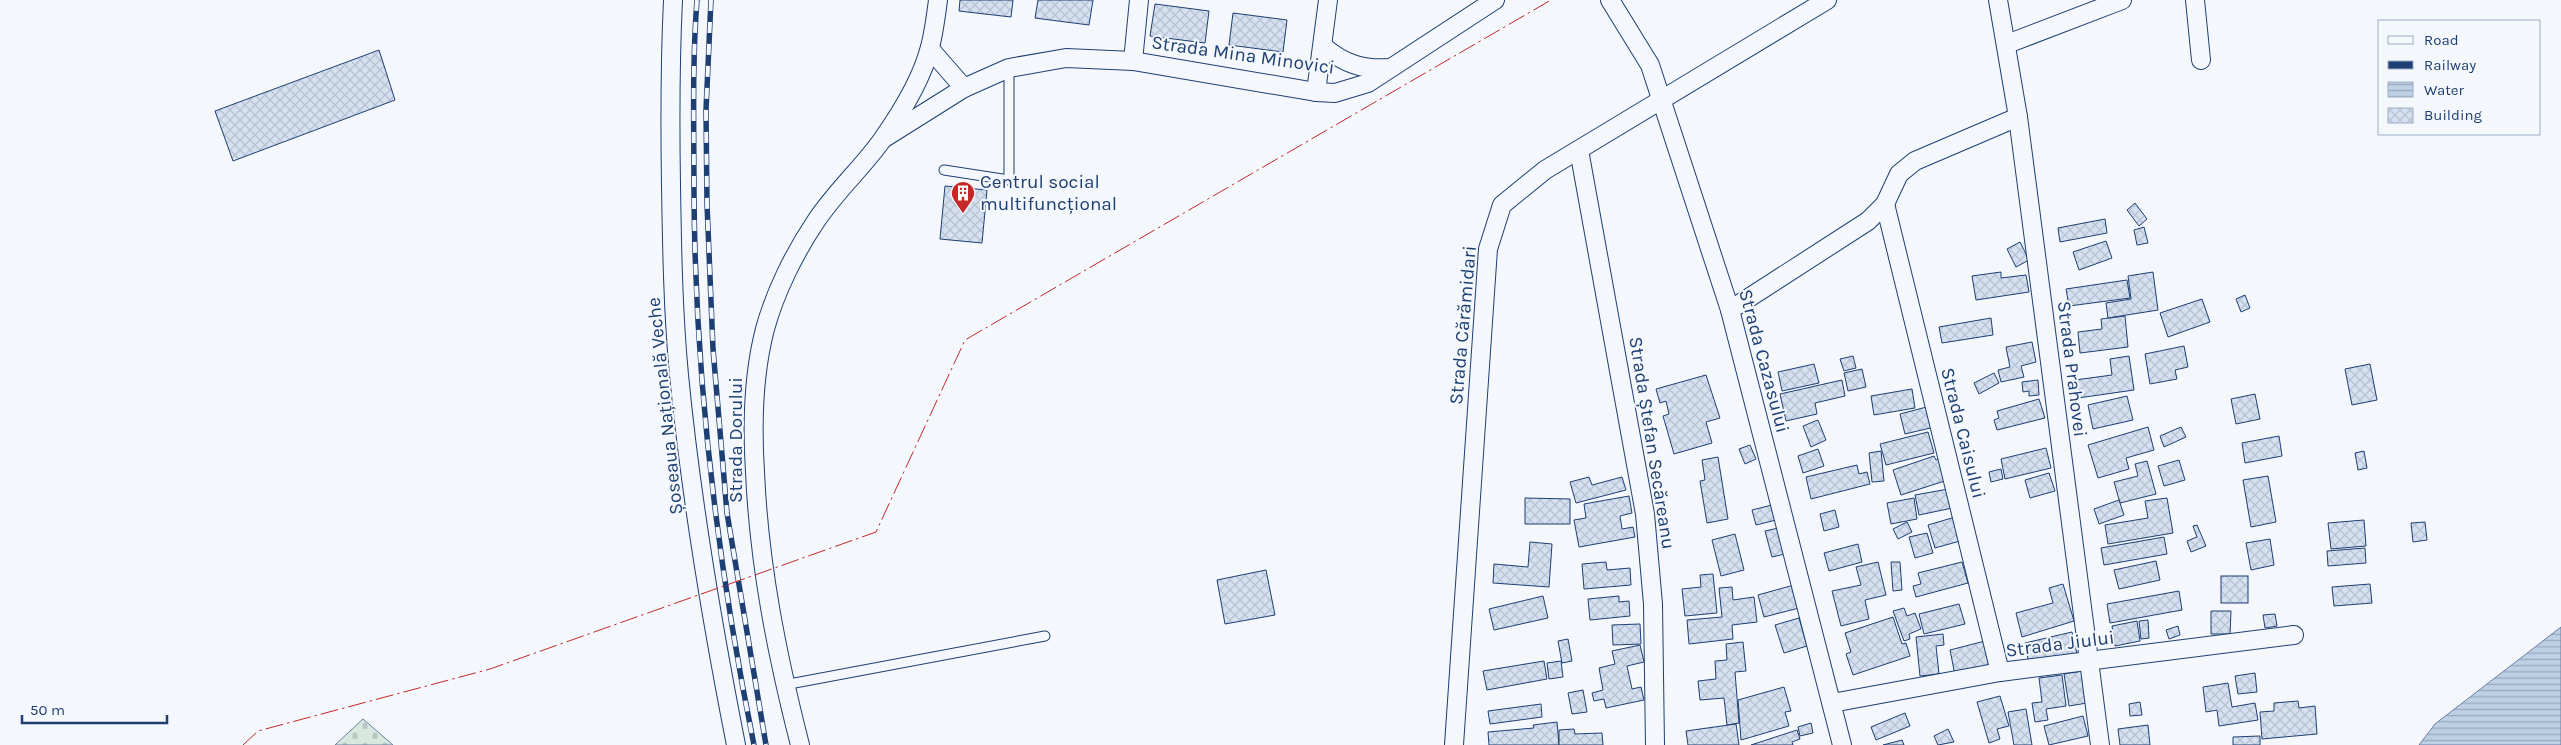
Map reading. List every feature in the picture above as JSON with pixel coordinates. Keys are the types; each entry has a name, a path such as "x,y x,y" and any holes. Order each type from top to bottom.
{"street":[{"name":"Șoseaua Națională Veche","path":"673,0 670,66 672,235 679,373 702,547 720,664 736,745"},
{"name":"Strada Dorului","path":"800,745 784,685 768,601 758,524 754,445 758,362 765,328 795,257 816,221 849,177 882,140 912,90 930,49 938,0"},
{"path":"1133,60 1138,0"},
{"path":"1316,92 1328,0"},
{"name":"Strada Mina Minovici","path":"882,140 964,88 1009,68 1066,58 1133,60 1316,92 1335,93 1368,83 1495,0"},
{"name":"Strada Cazasului","path":"1610,0 1650,65 1730,310 1842,745"},
{"name":"Strada Cărămidari","path":"1454,745 1488,249 1502,204 1545,170 1827,0"},
{"name":"Strada Prahovei","path":"1998,0 2018,117 2100,745"},
{"path":"2007,44 2122,0"},
{"path":"2195,0 2201,60"},
{"path":"1323,46 1338,58 1354,66 1372,69 1390,68"},
{"path":"930,49 964,88"},
{"path":"1730,310 1868,221 1885,204 1899,174 1915,161 2018,117"},
{"name":"Strada Ștefan Secăreanu","path":"1579,150 1645,514 1654,604 1655,745"},
{"name":"Strada Caisului","path":"1885,204 2000,672"},
{"name":"Strada Jiului","path":"1832,703 2000,672 2294,635"}],"lane":[{"path":"944,170 1009,180 1009,68"},
{"path":"784,685 1045,636"}],"green space":[{"path":"363,719 393,745 335,745"}],"water":[{"path":"2561,627 2561,745 2419,745 2435,724"}],"building":[{"path":"960,0 1013,0 1011,17 959,11"},
{"path":"1038,0 1093,0 1089,25 1035,18"},
{"path":"1155,4 1209,11 1205,43 1150,36"},
{"path":"1233,13 1287,20 1283,52 1229,45"},
{"path":"379,50 395,100 233,161 215,111"},
{"name":"Centrul social multifuncțional","path":"945,186 987,190 982,243 940,239"},
{"path":"2135,203 2147,219 2139,226 2127,210"},
{"path":"2105,219 2107,233 2060,242 2058,228"},
{"path":"2144,227 2148,243 2137,245 2134,230"},
{"path":"2106,241 2112,258 2079,270 2073,252"},
{"path":"2020,242 2029,260 2016,267 2007,249"},
{"path":"2001,272 2001,278 2026,275 2029,292 1976,300 1972,276"},
{"path":"2153,272 2158,310 2108,318 2106,303 2131,299 2128,276"},
{"path":"2127,280 2130,298 2069,306 2066,289"},
{"path":"2245,295 2250,308 2241,312 2236,299"},
{"path":"2202,299 2210,322 2168,337 2160,313"},
{"path":"2125,316 2128,347 2080,353 2078,332 2102,329 2101,319"},
{"path":"1991,318 1993,335 1942,343 1939,327"},
{"path":"2032,342 2036,362 2021,366 2024,377 2001,382 1998,370 2010,367 2006,347"},
{"path":"2184,346 2188,367 2175,370 2177,379 2150,384 2145,354"},
{"path":"1853,356 1856,368 1844,371 1840,359"},
{"path":"2129,356 2134,390 2078,398 2075,380 2112,375 2110,359"},
{"path":"1814,364 1819,383 1782,391 1778,372"},
{"path":"2370,364 2377,400 2352,405 2345,369"},
{"path":"1862,369 1866,387 1848,391 1844,373"},
{"path":"1994,373 1999,383 1979,394 1974,383"},
{"path":"1706,375 1720,418 1706,422 1712,443 1674,454 1663,416 1669,414 1666,401 1660,403 1656,389"},
{"path":"1842,380 1845,396 1815,403 1817,414 1786,421 1780,394"},
{"path":"2038,380 2039,395 2029,396 2029,391 2023,392 2022,382"},
{"path":"1912,389 1915,408 1874,415 1871,396"},
{"path":"2255,394 2260,419 2236,424 2231,399"},
{"path":"2127,396 2133,420 2093,429 2088,405"},
{"path":"2039,399 2045,418 1997,430 1994,420 1999,418 1997,411"},
{"path":"1938,404 1943,425 1905,434 1900,414"},
{"path":"1818,420 1826,440 1811,447 1803,426"},
{"path":"2148,427 2154,450 2126,458 2129,469 2098,478 2088,445"},
{"path":"2181,427 2186,437 2164,447 2160,436"},
{"path":"1928,432 1934,453 1886,465 1880,444"},
{"path":"2279,436 2282,456 2245,463 2242,443"},
{"path":"1750,445 1756,459 1745,464 1739,449"},
{"path":"2046,448 2051,468 2005,479 2001,459"},
{"path":"1818,449 1824,466 1803,473 1798,456"},
{"path":"1881,451 1884,481 1872,482 1869,453"},
{"path":"2364,451 2367,468 2358,470 2355,453"},
{"path":"1934,456 1936,460 1947,456 1954,478 1901,495 1893,470"},
{"path":"1718,457 1728,519 1707,523 1700,481 1705,480 1702,460"},
{"path":"2179,460 2185,480 2164,486 2158,466"},
{"path":"2147,461 2156,494 2120,503 2114,482 2138,476 2135,464"},
{"path":"1857,465 1859,474 1867,472 1870,484 1811,499 1806,477"},
{"path":"2001,469 2003,479 1991,482 1989,472"},
{"path":"2049,473 2055,491 2030,498 2025,480"},
{"path":"2268,476 2276,522 2251,527 2243,480"},
{"path":"1589,477 1592,485 1622,477 1626,490 1576,503 1570,482"},
{"path":"1954,488 1957,507 1919,515 1915,495"},
{"path":"1629,496 1632,513 1620,516 1622,529 1633,527 1635,537 1579,547 1574,520 1586,518 1584,504"},
{"path":"1525,498 1570,499 1570,524 1525,524"},
{"path":"1914,498 1917,519 1891,524 1887,503"},
{"path":"2167,498 2173,533 2108,544 2105,525 2148,518 2145,501"},
{"path":"2119,500 2124,515 2099,524 2094,509"},
{"path":"1772,505 1776,520 1756,525 1752,510"},
{"path":"1835,510 1839,527 1824,531 1820,514"},
{"path":"1962,515 1960,541 1935,548 1928,525"},
{"path":"2364,520 2366,546 2331,549 2328,523"},
{"path":"1907,522 1912,532 1898,539 1893,529"},
{"path":"2425,522 2427,540 2413,542 2411,523"},
{"path":"2197,525 2206,546 2191,552 2187,541 2197,537 2193,526"},
{"path":"1783,527 1789,553 1772,557 1765,531"},
{"path":"1927,533 1933,553 1915,558 1909,537"},
{"path":"1735,534 1744,570 1721,576 1712,540"},
{"path":"2164,537 2167,554 2104,565 2101,548"},
{"path":"2270,539 2274,565 2251,570 2246,543"},
{"path":"1530,542 1552,544 1549,587 1493,583 1494,564 1528,567"},
{"path":"1858,544 1862,562 1829,571 1824,553"},
{"path":"2365,548 2366,563 2328,566 2327,551"},
{"path":"2156,561 2160,580 2119,589 2114,570"},
{"path":"1606,562 1607,570 1630,568 1631,585 1584,589 1582,564"},
{"path":"1878,562 1886,595 1865,600 1869,619 1841,626 1832,591 1861,585 1856,567"},
{"path":"1891,562 1900,562 1902,590 1893,591"},
{"path":"1962,562 1968,583 1916,597 1913,586 1921,584 1918,573"},
{"path":"1266,570 1275,615 1225,624 1217,580"},
{"path":"1713,574 1717,613 1685,616 1682,589 1701,587 1700,575"},
{"path":"2221,576 2248,576 2248,603 2221,603"},
{"path":"2063,584 2074,621 2022,637 2016,613 2053,603 2049,588"},
{"path":"2370,584 2372,603 2334,606 2332,587"},
{"path":"1794,585 1799,608 1764,617 1758,595"},
{"path":"1732,587 1733,600 1754,597 1757,622 1732,625 1733,639 1689,644 1687,620 1722,617 1719,588"},
{"path":"2179,591 2182,610 2110,623 2107,604"},
{"path":"1543,596 1548,618 1494,630 1489,609"},
{"path":"1619,596 1619,602 1629,601 1630,616 1590,620 1588,599"},
{"path":"1959,604 1965,624 1924,634 1919,614"},
{"path":"1904,608 1907,616 1915,613 1921,629 1909,634 1910,639 1904,641 1893,611"},
{"path":"2211,611 2231,611 2230,634 2211,634"},
{"path":"2275,614 2277,626 2265,628 2263,615"},
{"path":"1893,617 1902,644 1906,643 1910,656 1853,675 1846,654 1851,652 1845,633"},
{"path":"1799,618 1807,646 1784,653 1775,625"},
{"path":"2148,620 2149,638 2141,639 2139,621"},
{"path":"2137,621 2140,641 2115,646 2112,626"},
{"path":"1640,624 1641,644 1613,645 1612,625"},
{"path":"2178,626 2180,635 2169,639 2166,630"},
{"path":"2072,632 2077,654 2029,664 2025,643"},
{"path":"1943,634 1944,645 1936,646 1939,674 1920,676 1916,637"},
{"path":"1568,639 1572,661 1562,663 1558,641"},
{"path":"1989,640 1995,665 1955,675 1950,650"},
{"path":"1743,642 1746,671 1735,672 1739,723 1727,725 1724,698 1700,700 1698,681 1716,679 1715,661 1727,660 1726,644"},
{"path":"1640,645 1644,662 1627,666 1632,689 1641,687 1644,700 1606,708 1604,699 1594,701 1592,693 1603,690 1599,668 1615,664 1612,651"},
{"path":"1544,661 1547,679 1487,690 1483,671"},
{"path":"1561,661 1563,677 1549,679 1547,663"},
{"path":"2082,671 2087,703 2069,706 2064,674"},
{"path":"2255,673 2257,692 2238,694 2235,676"},
{"path":"2062,675 2066,706 2046,709 2048,720 2035,722 2032,703 2042,702 2039,678"},
{"path":"2228,683 2232,707 2255,703 2258,720 2219,726 2217,710 2206,712 2203,687"},
{"path":"1784,687 1791,711 1785,712 1789,726 1741,740 1738,700"},
{"path":"1583,690 1587,712 1572,714 1568,693"},
{"path":"2000,696 2009,726 1997,729 2000,739 1989,743 1977,702"},
{"path":"2298,701 2299,708 2315,706 2317,734 2262,739 2260,712 2274,711 2274,703"},
{"path":"2140,702 2142,715 2130,716 2129,704"},
{"path":"1541,704 1542,717 1490,724 1488,711"},
{"path":"2026,709 2032,745 2014,745 2008,712"},
{"path":"1905,713 1910,726 1876,740 1871,727"},
{"path":"2083,716 2088,736 2049,745 2044,726"},
{"path":"1557,722 1559,745 1489,745 1488,732 1534,728 1533,725"},
{"path":"1811,723 1813,733 1800,736 1798,727"},
{"path":"1736,724 1739,745 1688,745 1686,731"},
{"path":"2148,725 2150,745 2120,745 2118,729"},
{"path":"1574,729 1575,734 1602,733 1603,745 1559,745 1559,730"},
{"path":"1948,729 1954,742 1938,745 1934,736"},
{"path":"1797,730 1800,739 1792,742 1793,745 1751,745"},
{"path":"2260,736 2260,745 2233,745 2233,737"},
{"path":"1902,740 1904,745 1883,745"}],"railway":[{"path":"697,0 694,72 695,262 704,401 710,470 729,608 754,745"},
{"path":"711,0 706,110 707,204 713,349 727,513 766,745"}],"power":[{"path":"243,745 258,731 490,669 876,532 965,340 1551,0"}],"place":[{"name":"Centrul social multifuncțional","path":"963,214"}]}
